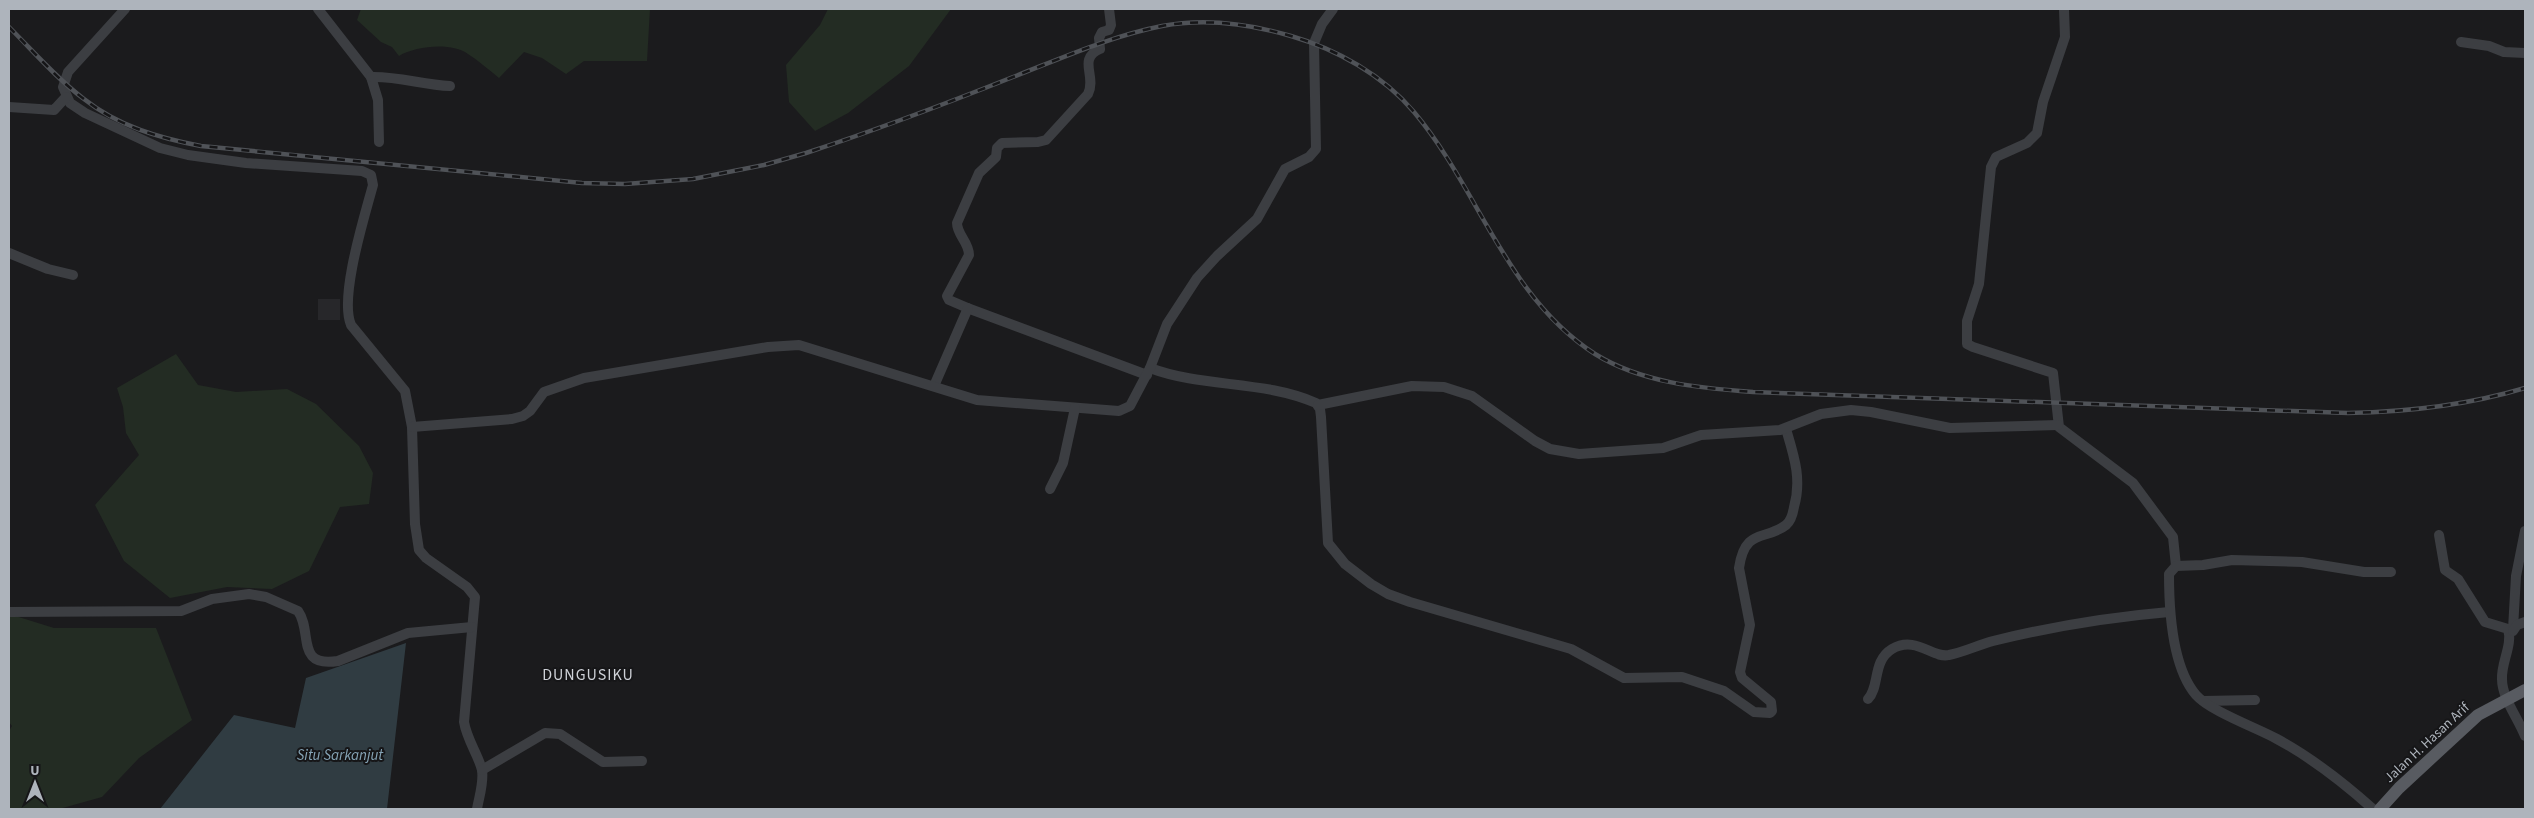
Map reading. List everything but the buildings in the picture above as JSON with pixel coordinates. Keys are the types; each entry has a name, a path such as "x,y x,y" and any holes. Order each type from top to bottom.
{"main road":[{"name":"Jalan H. Hasan Arif","path":"2371,806 2399,788 2504,690 2525,690"}],"street":[{"path":"125,9 68,72 63,87 70,104 160,148 188,155 246,164 362,171 371,176 373,185 351,278 348,316 351,325 402,385 407,398 412,427 415,524 419,550 426,558 471,591 475,603 464,722 466,734 482,770 482,785 477,809"},
{"path":"318,9 371,77 378,100 379,142"},
{"path":"1109,9 1110,30 1102,32 1099,38 1100,49 1092,52 1089,57 1090,86 1088,94 1046,140 1038,142 1006,142 999,145 996,157 982,169 956,226 968,244 969,255 947,294 949,300 1148,371 1273,391 1309,400 1318,406 1321,417 1328,542 1345,564 1388,594 1571,649 1624,678 1682,676 1724,691 1754,712 1770,714 1772,711 1771,702 1742,678 1740,672 1750,625 1739,568 1740,560 1750,541 1760,534 1787,525 1792,517 1799,478 1786,429"},
{"path":"412,427 512,419 523,416 530,411 544,392 561,384 584,378 783,345 812,347 977,400 1119,412 1130,406 1148,371 1167,324 1197,278 1257,219 1286,168 1309,157 1316,149 1314,43 1322,24 1333,9"},
{"path":"2058,425 2053,373 1974,348 1967,344 1966,340 1967,321 1979,284 1991,167 1996,157 2027,144 2037,133 2043,102 2064,37 2064,9"},
{"path":"2461,42 2489,46 2504,52 2525,54"},
{"path":"371,77 397,77 431,85 450,86"},
{"path":"9,107 54,110 66,97"},
{"path":"9,253 39,266 72,275"},
{"path":"934,386 968,308"},
{"path":"1318,406 1412,386 1444,386 1472,396 1535,441 1550,449 1579,454 1663,448 1701,435 1786,429 1812,417 1851,410 1871,412 1950,428 2058,425 2132,482 2173,537 2176,566"},
{"path":"1050,489 1063,463 1075,408"},
{"path":"2525,531 2516,576 2512,633 2502,668 2504,690 2525,736"},
{"path":"2438,536 2444,570 2458,580 2485,622 2505,627 2512,633"},
{"path":"2371,806 2336,778 2279,740 2202,701 2186,679 2169,612 2169,574 2176,566 2203,565 2232,560 2302,562 2364,572 2391,572"},
{"path":"9,612 181,611 212,600 243,595 257,595 298,611 303,620 305,643 310,653 314,658 329,662 338,661 408,632 472,627"},
{"path":"1868,699 1871,696 1875,675 1882,661 1890,650 1902,645 1917,646 1947,656 2001,639 2119,617 2169,612"},
{"path":"2512,633 2517,625 2525,622"},
{"path":"2202,701 2255,700"},
{"path":"482,770 545,733 560,734 603,762 642,761"}],"shaded area":[{"path":"361,9 650,9 647,61 584,61 566,74 542,58 524,52 499,78 468,54 452,48 424,48 399,56 392,47 381,42 357,20"},
{"path":"828,9 951,9 909,66 848,113 815,131 789,102 786,65 820,25"},
{"path":"318,299 340,299 340,320 318,320"},
{"path":"176,354 198,385 236,392 287,389 316,404 359,446 373,473 369,504 340,507 309,571 272,589 227,587 170,598 124,561 95,505 139,455 126,433 123,407 117,388"},
{"path":"9,614 54,628 156,628 192,720 139,758 102,797 59,809 9,809 9,731 12,726 9,722"}],"water":[{"name":"Situ Sarkanjut","path":"406,643 387,809 160,809 234,715 295,728 306,678"}],"railway":[{"path":"9,27 64,83 84,99 111,117 154,135 201,146 582,183 625,184 693,179 764,165 806,153 962,97 1087,48 1143,30 1194,22 1243,25 1291,36 1325,48 1358,65 1388,86 1414,112 1437,142 1516,273 1538,303 1564,330 1595,354 1613,364 1651,378 1692,386 1753,392 2348,413 2393,411 2460,403 2525,388"}],"district":[{"name":"DUNGUSIKU","path":"588,675"}]}
